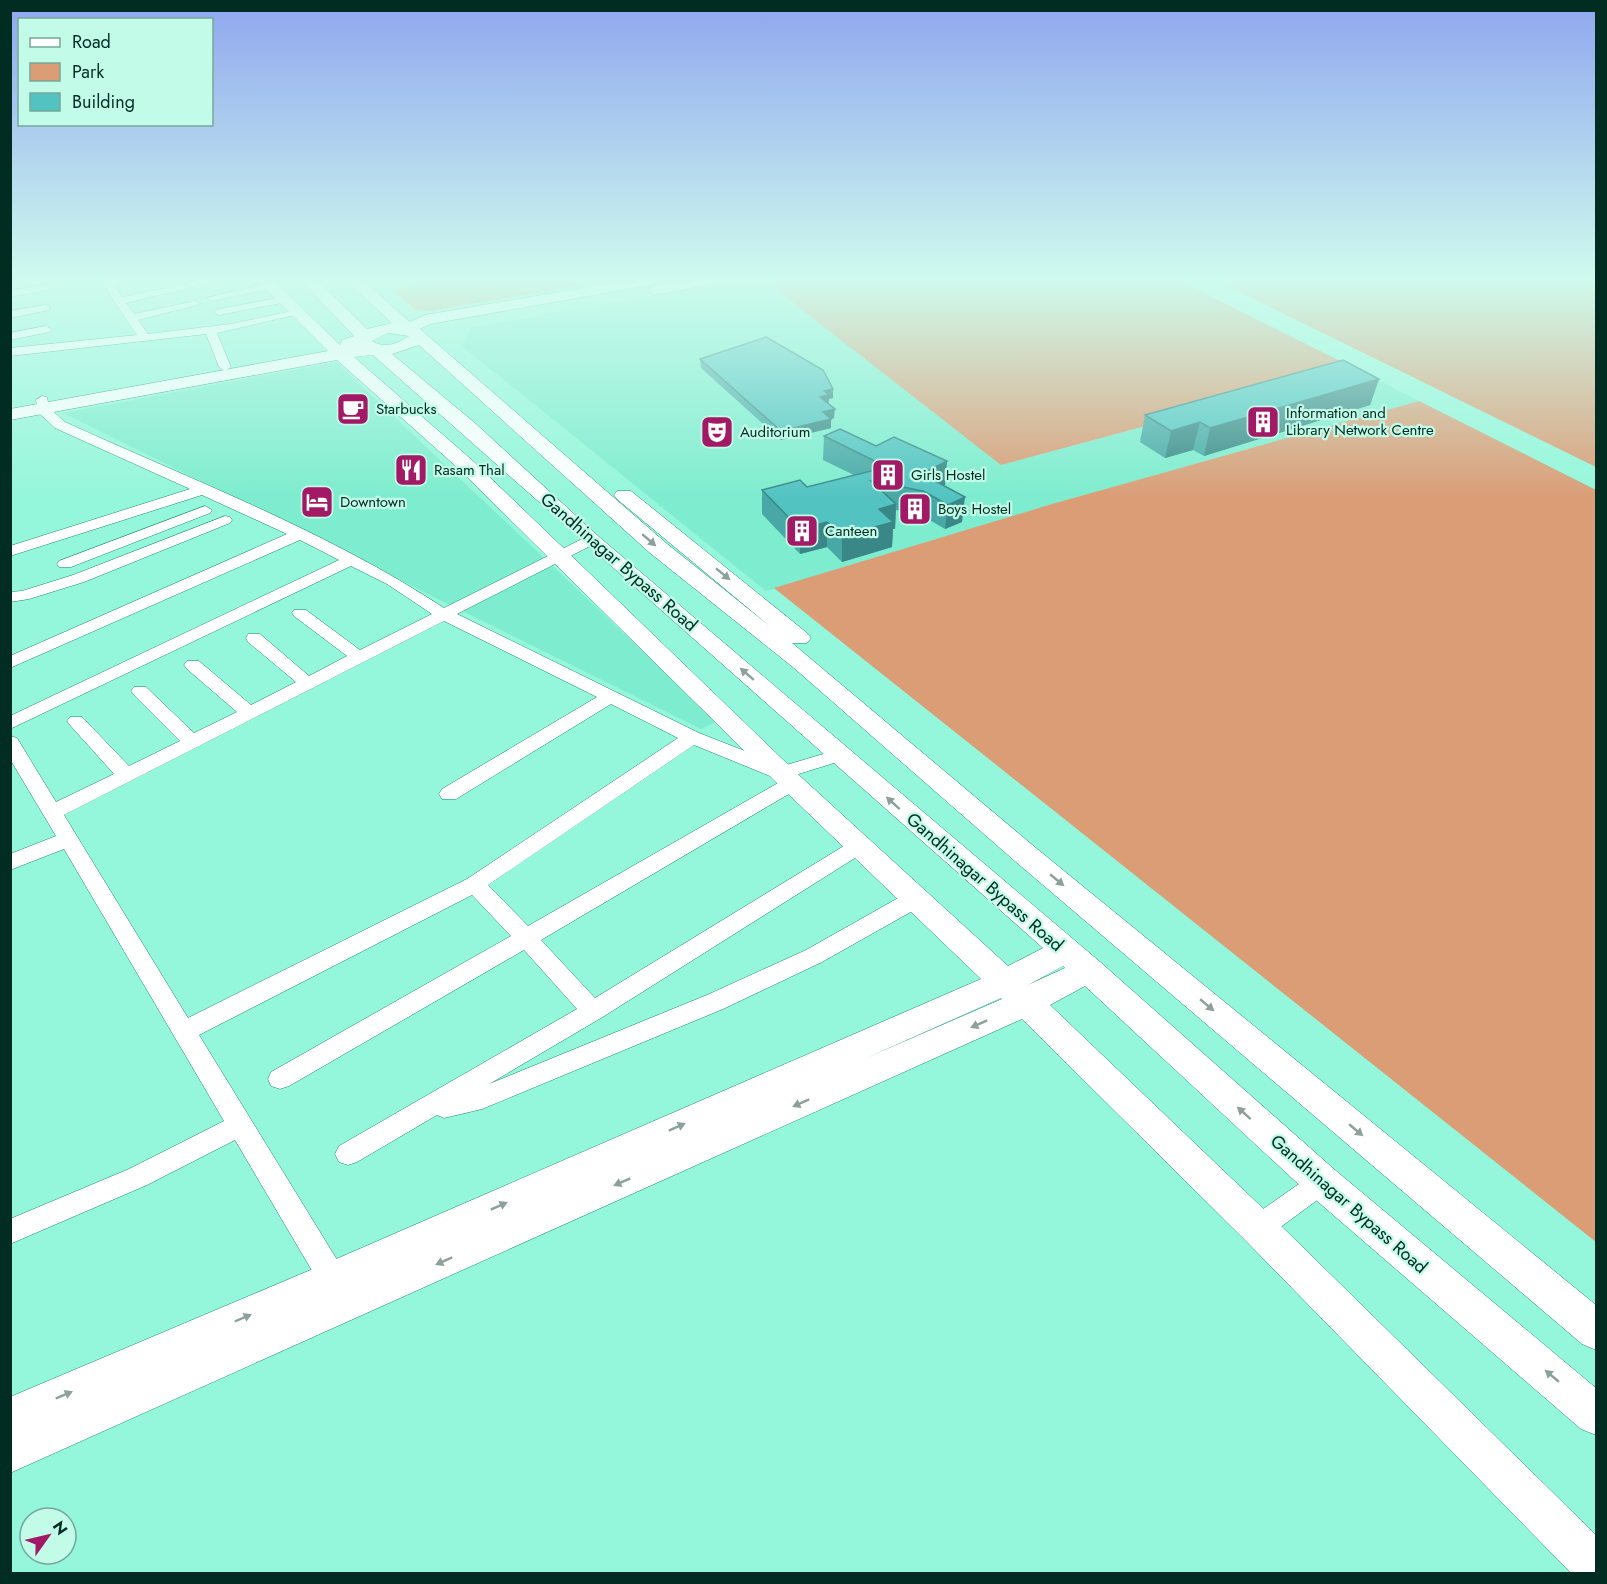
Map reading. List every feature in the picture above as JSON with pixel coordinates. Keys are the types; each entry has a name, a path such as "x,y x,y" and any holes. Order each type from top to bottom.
{"street":[{"path":"218,351 225,367"},
{"path":"10,406 43,405 338,351"},
{"path":"10,415 43,405 225,367 338,351 426,427 787,778 1015,993 1258,1228 1596,1566"},
{"name":"Gandhinagar Bypass Road","path":"379,351 469,428 591,540 1076,961 1322,1182 1596,1414"},
{"name":"Gandhinagar Bypass Road","path":"435,351 658,548 802,663 1026,855 1596,1330"},
{"path":"43,405 60,425 300,534 393,581 443,614 609,698 787,778"},
{"path":"10,551 202,490"},
{"path":"65,564 205,510"},
{"path":"119,517 178,555"},
{"path":"10,597 21,598 78,578 225,520"},
{"path":"10,663 300,534"},
{"path":"52,813 591,540"},
{"path":"39,542 78,578"},
{"path":"10,723 350,560"},
{"path":"300,613 359,657"},
{"path":"254,638 307,683"},
{"path":"193,665 249,713"},
{"path":"140,691 192,742"},
{"path":"448,794 609,698"},
{"path":"76,722 127,776"},
{"path":"184,1030 397,925 474,884 692,737"},
{"path":"10,742 18,774 52,813 340,1292"},
{"path":"280,1079 526,938 787,778 840,755"},
{"path":"10,863 67,839"},
{"path":"348,1154 428,1111 859,846"},
{"path":"474,884 593,1011"},
{"path":"428,1111 473,1101 715,1002 814,956 915,898"},
{"path":"10,1452 340,1292 1015,993 1076,961"},
{"path":"10,1232 138,1177 241,1125"},
{"path":"1258,1228 1322,1182"},
{"path":"10,1418 340,1292"}],"shaded area":[{"path":"468,351 855,351 1002,465 1356,369 1419,401 1052,504 766,591"},
{"path":"336,362 717,721 701,729 63,413"}],"green space":[{"path":"855,351 1320,351 1356,369 1001,465"},
{"path":"1360,351 1596,351 1596,467"},
{"path":"1419,401 1596,490 1596,1242 774,588 1052,504"}],"building":[{"path":"724,351 790,351 823,370 833,389 824,391 829,395 820,397 835,409 823,412 831,419 781,431 700,359"},
{"path":"1343,360 1379,379 1210,428 1200,422 1171,431 1145,415"},
{"path":"840,429 876,446 894,437 947,461 922,474 965,497 948,505 923,491 871,481 896,504 879,509 893,522 842,536 827,522 800,529 762,490 800,480 807,487 887,467 824,436"}],"place":[{"name":"Starbucks","path":"353,409"},
{"name":"Information and Library Network Centre","path":"1263,422"},
{"name":"Auditorium","path":"717,432"},
{"name":"Rasam Thal","path":"411,470"},
{"name":"Girls Hostel","path":"888,475"},
{"name":"Downtown","path":"317,502"},
{"name":"Boys Hostel","path":"915,509"},
{"name":"Canteen","path":"802,531"}]}
